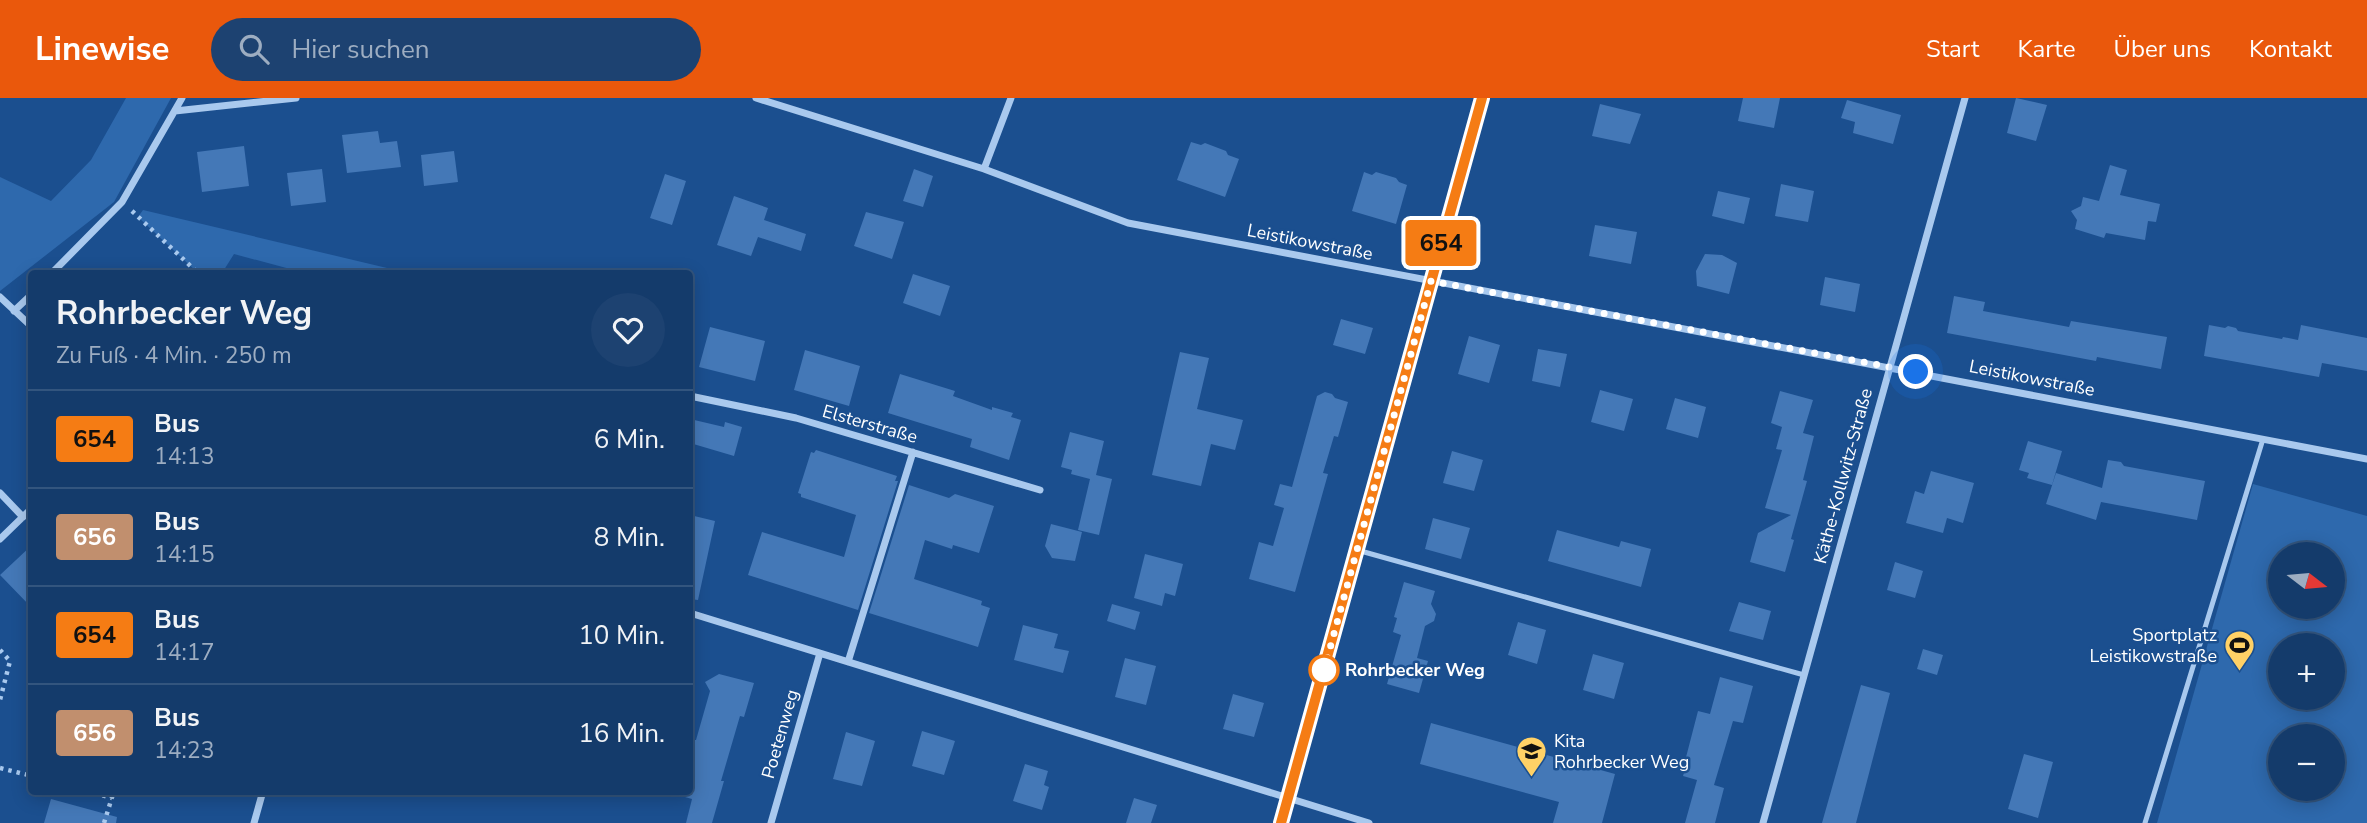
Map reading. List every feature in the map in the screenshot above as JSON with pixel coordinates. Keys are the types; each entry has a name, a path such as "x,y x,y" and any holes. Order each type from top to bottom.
{"street":[{"path":"55,270 122,202 182,98"},
{"path":"175,111 296,98"},
{"name":"Leistikowstraße","path":"756,98 984,169 1128,223 2367,459"},
{"path":"984,169 1011,98"},
{"path":"1281,823 1482,98"},
{"name":"Käthe-Kollwitz-Straße","path":"1763,823 1965,98"},
{"path":"1,298 28,323"},
{"path":"14,311 28,298"},
{"name":"Elsterstraße","path":"693,397 796,418 1041,490"},
{"path":"848,662 913,452"},
{"path":"0,493 23,517"},
{"path":"0,539 28,512"},
{"path":"693,614 1368,823"},
{"name":"Poetenweg","path":"771,823 820,653"},
{"path":"254,823 262,795"}],"lane":[{"path":"2145,823 2263,439"},
{"path":"1357,550 1804,675"}],"path":[{"path":"122,202 195,270"},
{"path":"0,650 10,661 0,700"},
{"path":"0,768 28,775"},
{"path":"101,795 112,798"},
{"path":"104,823 113,795"}],"shaded area":[{"path":"126,98 171,98 114,202 0,291 0,177 51,201 91,160"},
{"path":"143,210 387,270 294,270 234,254 224,270 195,270 138,217"},
{"name":"Sportplatz Leistikowstraße","path":"2253,484 2367,516 2367,823 2157,823"}],"building":[{"path":"1743,98 1780,98 1774,128 1738,121"},
{"path":"2016,98 2047,105 2036,141 2007,133"},
{"path":"1847,100 1901,115 1893,144 1853,133 1855,122 1841,118"},
{"path":"1600,104 1641,114 1630,144 1592,136"},
{"path":"378,131 380,143 397,141 401,167 347,173 342,135"},
{"path":"1191,142 1201,145 1205,143 1239,159 1225,197 1177,180"},
{"path":"244,146 249,186 202,192 197,152"},
{"path":"454,151 458,182 424,186 421,155"},
{"path":"2110,165 2127,170 2120,195 2160,204 2156,222 2148,221 2145,240 2106,233 2104,238 2075,229 2077,220 2071,211 2081,206 2083,197 2099,201"},
{"path":"322,169 326,202 291,206 287,173"},
{"path":"914,169 933,176 923,207 903,201"},
{"path":"1364,172 1372,175 1376,172 1396,178 1407,185 1396,224 1352,211"},
{"path":"665,174 686,181 672,225 650,218"},
{"path":"1781,184 1814,191 1808,222 1775,216"},
{"path":"1718,191 1750,198 1744,224 1712,216"},
{"path":"734,196 768,208 764,220 806,234 801,251 758,237 751,256 717,245"},
{"path":"866,212 904,222 892,259 854,246"},
{"path":"1595,225 1637,232 1631,264 1589,256"},
{"path":"1705,254 1722,255 1737,263 1729,294 1697,286 1696,271"},
{"path":"913,274 950,286 940,316 903,303"},
{"path":"1825,277 1860,284 1855,312 1820,305"},
{"path":"1954,296 1985,302 1983,311 2069,327 2071,321 2167,337 2161,369 2097,357 2096,361 1947,333"},
{"path":"1341,319 1373,328 1365,354 1333,345"},
{"path":"2209,325 2225,328 2228,326 2238,331 2282,339 2298,340 2301,325 2367,338 2367,371 2322,363 2319,377 2204,356"},
{"path":"710,327 765,341 755,381 699,367"},
{"path":"1469,336 1500,345 1489,383 1458,374"},
{"path":"1538,349 1567,354 1560,387 1532,381"},
{"path":"805,350 860,366 849,406 794,390"},
{"path":"1180,352 1209,358 1197,409 1243,420 1235,450 1211,444 1201,486 1152,475"},
{"path":"900,374 955,391 953,396 992,410 992,407 1013,413 1011,417 1021,420 1009,460 970,447 972,439 888,413"},
{"path":"1600,390 1633,399 1624,431 1591,422"},
{"path":"1780,391 1813,400 1803,433 1814,436 1803,480 1807,481 1785,572 1750,562 1758,533 1791,515 1765,508 1782,450 1776,449 1782,427 1771,423"},
{"path":"1325,392 1348,402 1338,437 1334,436 1323,473 1328,474 1295,592 1249,579 1259,542 1273,546 1284,508 1274,505 1280,484 1292,487 1317,396"},
{"path":"1675,398 1706,407 1698,438 1666,429"},
{"path":"693,420 724,427 725,422 742,427 734,456 693,444"},
{"path":"1070,432 1104,441 1096,475 1112,479 1099,535 1078,530 1090,479 1071,474 1072,470 1061,467"},
{"path":"2028,441 2062,451 2052,485 2027,478 2029,473 2019,470"},
{"path":"816,450 897,476 895,481 898,481 858,610 748,575 762,532 844,557 856,515 801,497 798,493 811,452"},
{"path":"1452,451 1483,460 1474,491 1443,483"},
{"path":"2108,460 2121,462 2124,466 2205,481 2197,520 2101,502 2096,520 2046,504 2056,473 2102,488"},
{"path":"1931,471 1974,483 1963,523 1947,518 1943,533 1906,523 1915,491 1924,494"},
{"path":"909,485 949,498 955,494 994,506 979,553 953,545 952,549 925,540 914,579 982,601 981,605 990,608 978,647 869,613"},
{"path":"693,516 715,521 698,600 693,599"},
{"path":"1433,518 1470,528 1461,559 1425,549"},
{"path":"1051,524 1082,532 1075,561 1052,558 1045,546"},
{"path":"1557,530 1619,547 1621,541 1651,549 1641,587 1548,561"},
{"path":"28,549 28,604 0,575"},
{"path":"1145,554 1183,564 1175,596 1165,593 1162,606 1134,598"},
{"path":"1895,562 1923,571 1915,598 1887,590"},
{"path":"1404,582 1435,591 1431,604 1436,614 1434,621 1425,626 1417,658 1428,661 1419,693 1387,684 1401,635 1393,632 1397,618 1394,617"},
{"path":"1739,602 1771,611 1763,640 1729,631"},
{"path":"1112,604 1140,612 1135,630 1107,621"},
{"path":"1518,622 1546,630 1537,664 1508,655"},
{"path":"1023,625 1058,634 1054,648 1069,651 1063,673 1014,660"},
{"path":"1923,649 1943,655 1937,675 1917,669"},
{"path":"1593,654 1624,663 1614,699 1583,690"},
{"path":"1125,658 1156,666 1146,705 1115,697"},
{"path":"719,674 754,683 744,717 740,716 712,823 686,823 692,799 685,797 693,795 693,740 696,740 710,691 705,682"},
{"path":"1720,677 1753,686 1743,723 1733,721 1714,785 1724,788 1715,823 1685,823 1697,780 1683,776 1684,765 1698,711 1710,714"},
{"path":"1861,685 1890,693 1856,823 1822,823"},
{"path":"1233,694 1264,703 1254,737 1223,729"},
{"name":"Kita Rohrbecker Weg","path":"1431,723 1615,774 1602,823 1553,823 1559,802 1420,764"},
{"path":"922,731 955,741 944,775 912,766"},
{"path":"846,732 875,741 862,786 833,779"},
{"path":"2024,754 2053,762 2038,818 2008,809"},
{"path":"1025,764 1048,771 1044,785 1049,787 1042,810 1013,801"},
{"path":"1134,798 1157,805 1151,823 1126,823"},
{"path":"51,799 117,817 116,823 44,823"}],"bus line":[{"name":"654","path":"1281,823 1482,98"}],"place":[{"name":"Rohrbecker Weg","path":"1324,670"},
{"name":"Sportplatz Leistikowstraße","path":"2240,672"},
{"name":"Kita Rohrbecker Weg","path":"1531,778"}],"route":[{"path":"1324,670 1431,281 1916,372"}]}
